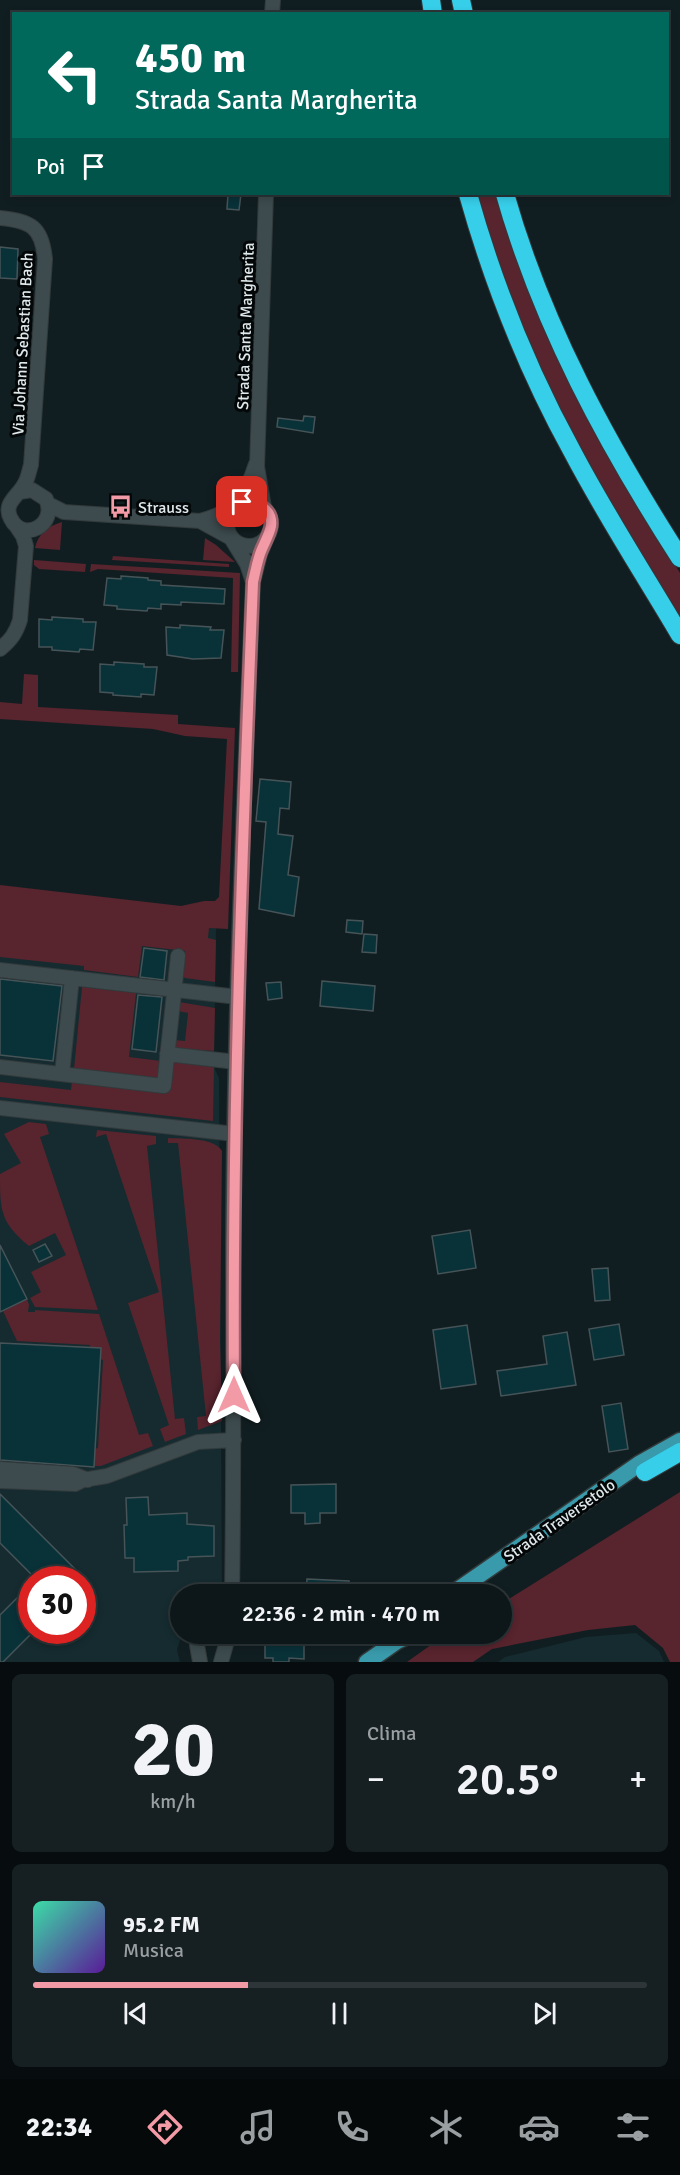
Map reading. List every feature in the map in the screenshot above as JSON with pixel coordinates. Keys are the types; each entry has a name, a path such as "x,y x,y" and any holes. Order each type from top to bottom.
{"highway":[{"path":"468,195 498,289 544,398 597,496 680,635"},
{"path":"505,195 539,295 576,379 620,461 680,558"},
{"path":"645,1472 676,1447"}],"main road":[{"name":"Strada Traversetolo","path":"466,1584 639,1464 676,1447"},
{"name":"Strada Traversetolo","path":"483,1584 645,1472"},
{"path":"367,1662 391,1644"}],"street":[{"name":"Strada Santa Margherita","path":"232,1584 236,1062 253,582 271,520 264,507 258,459 266,195"},
{"name":"Via Johann Sebastian Bach","path":"0,218 29,223 43,240 45,258 31,465 25,484 19,492"},
{"name":"Strada Santa Margherita","path":"253,582 247,564 228,532 227,518 246,490 258,459"},
{"name":"Via Johann Sebastian Bach","path":"31,465 37,491"},
{"path":"26,546 41,525 48,516 48,504 37,491 19,492 10,502 8,509 12,522 23,530 41,525 64,512"},
{"path":"48,504 64,512 200,521 250,501 264,507"},
{"path":"200,521 237,543 251,546 258,544 268,535"},
{"path":"0,649 11,640 21,620 26,546 17,526"},
{"path":"0,1067 164,1086 178,956"},
{"path":"0,970 238,997"},
{"path":"62,1074 72,978"},
{"path":"167,1054 236,1062"},
{"path":"0,1108 235,1134"},
{"path":"0,1481 70,1485 107,1476 198,1442 234,1440"},
{"path":"0,1469 73,1474 88,1480"},
{"path":"197,1644 200,1662"},
{"path":"221,1662 226,1644"}],"shaded area":[{"path":"476,195 497,195 542,324 572,389 617,472 680,573 680,621 568,428 536,361 504,278"},
{"path":"62,522 60,550 35,548 44,531"},
{"path":"205,538 216,545 235,562 203,560"},
{"path":"113,556 229,564 229,567 112,560"},
{"path":"34,560 86,564 85,572 39,569 34,565"},
{"path":"91,564 240,573 238,672 231,672 233,578 98,569 90,572"},
{"path":"24,674 38,675 38,707 178,715 178,724 235,728 228,929 209,928 208,938 216,940 215,982 185,978 182,975 185,951 142,946 138,977 84,970 84,966 0,957 0,885 181,906 215,901 219,897 227,739 185,736 153,729 0,719 0,702 22,704"},
{"path":"0,904 216,928 214,1067 219,1078 222,1584 170,1584 170,1644 179,1644 177,1650 180,1662 0,1662"},
{"path":"82,987 136,993 129,1057 161,1061 159,1079 74,1069"},
{"path":"179,1002 215,1008 214,1051 174,1048 175,1040 185,1041 188,1013 178,1011"},
{"path":"172,1062 214,1067 213,1121 0,1097 0,1082 71,1090 72,1081 168,1092"},
{"path":"29,1122 46,1124 49,1134 40,1137 98,1310 35,1307 30,1298 41,1292 31,1272 66,1255 55,1233 29,1246 12,1230 4,1214 0,1197 0,1174 21,1163 4,1134"},
{"path":"97,1130 156,1136 156,1144 147,1146 175,1419 184,1418 186,1434 165,1442 160,1429 169,1425 128,1303 159,1292 106,1134 96,1137"},
{"path":"168,1138 205,1141 218,1146 222,1151 220,1340 222,1421 198,1430 197,1417 206,1416 178,1143 168,1143"},
{"path":"27,1299 28,1312 35,1312 35,1310 99,1314 139,1435 148,1433 153,1446 101,1466 94,1466 95,1449 98,1448 103,1360 95,1354 90,1345 17,1341 3,1311"},
{"path":"680,1492 680,1662 670,1662 663,1648 635,1625 588,1630 492,1649 473,1662 407,1662 432,1644 512,1644 512,1597"},
{"path":"636,1633 659,1651 664,1662 498,1662 505,1657 586,1637"}],"building":[{"path":"228,195 241,195 239,210 227,209"},
{"path":"0,247 18,249 17,279 0,278"},
{"path":"304,416 315,417 313,433 277,427 278,418 303,421"},
{"path":"121,576 148,578 148,580 161,581 161,585 225,589 224,604 181,602 181,605 161,604 161,609 148,608 147,611 117,609 117,606 104,605 107,578 121,579"},
{"path":"52,617 96,622 93,650 80,649 79,652 39,647 39,619 52,620"},
{"path":"180,625 224,630 221,658 193,659 167,655 166,627 180,628"},
{"path":"114,662 157,667 154,695 141,694 141,697 100,692 100,664 114,665"},
{"path":"260,779 291,782 289,809 280,808 278,834 293,836 288,875 299,877 294,916 259,909 266,822 256,821"},
{"path":"347,920 363,921 362,934 346,932"},
{"path":"364,934 377,935 376,953 362,952"},
{"path":"144,948 167,951 164,980 140,977"},
{"path":"0,979 62,986 53,1061 0,1055"},
{"path":"322,981 375,986 373,1011 320,1006"},
{"path":"281,982 282,998 268,1000 266,983"},
{"path":"138,995 162,997 156,1052 132,1049"},
{"path":"470,1230 476,1268 438,1274 432,1236"},
{"path":"45,1244 52,1256 39,1262 33,1250"},
{"path":"0,1245 27,1299 0,1312"},
{"path":"608,1268 610,1300 595,1301 592,1269"},
{"path":"619,1324 624,1355 594,1360 589,1329"},
{"path":"467,1325 476,1384 441,1389 433,1330"},
{"path":"567,1332 576,1385 501,1396 497,1371 547,1364 543,1336"},
{"path":"0,1343 101,1348 94,1467 0,1460"},
{"path":"621,1403 628,1449 609,1452 602,1406"},
{"path":"336,1484 336,1513 320,1513 320,1523 305,1524 305,1513 291,1513 291,1485"},
{"path":"0,1494 72,1566 23,1566 0,1543"},
{"path":"148,1497 149,1515 187,1513 187,1524 214,1526 214,1556 188,1557 188,1560 178,1561 178,1571 134,1572 134,1558 125,1558 126,1498"},
{"path":"307,1579 349,1581 349,1584 307,1584"},
{"path":"18,1597 18,1644 21,1644 3,1662 0,1662 0,1615"},
{"path":"265,1644 304,1644 304,1659 289,1658 289,1662 273,1662 273,1658 265,1658"}],"place":[{"name":"Strauss","path":"120,507"}],"route":[{"path":"234,1395 233,1238 238,1007 253,582 260,554 271,528 271,520 264,507 250,501 242,502"}]}
